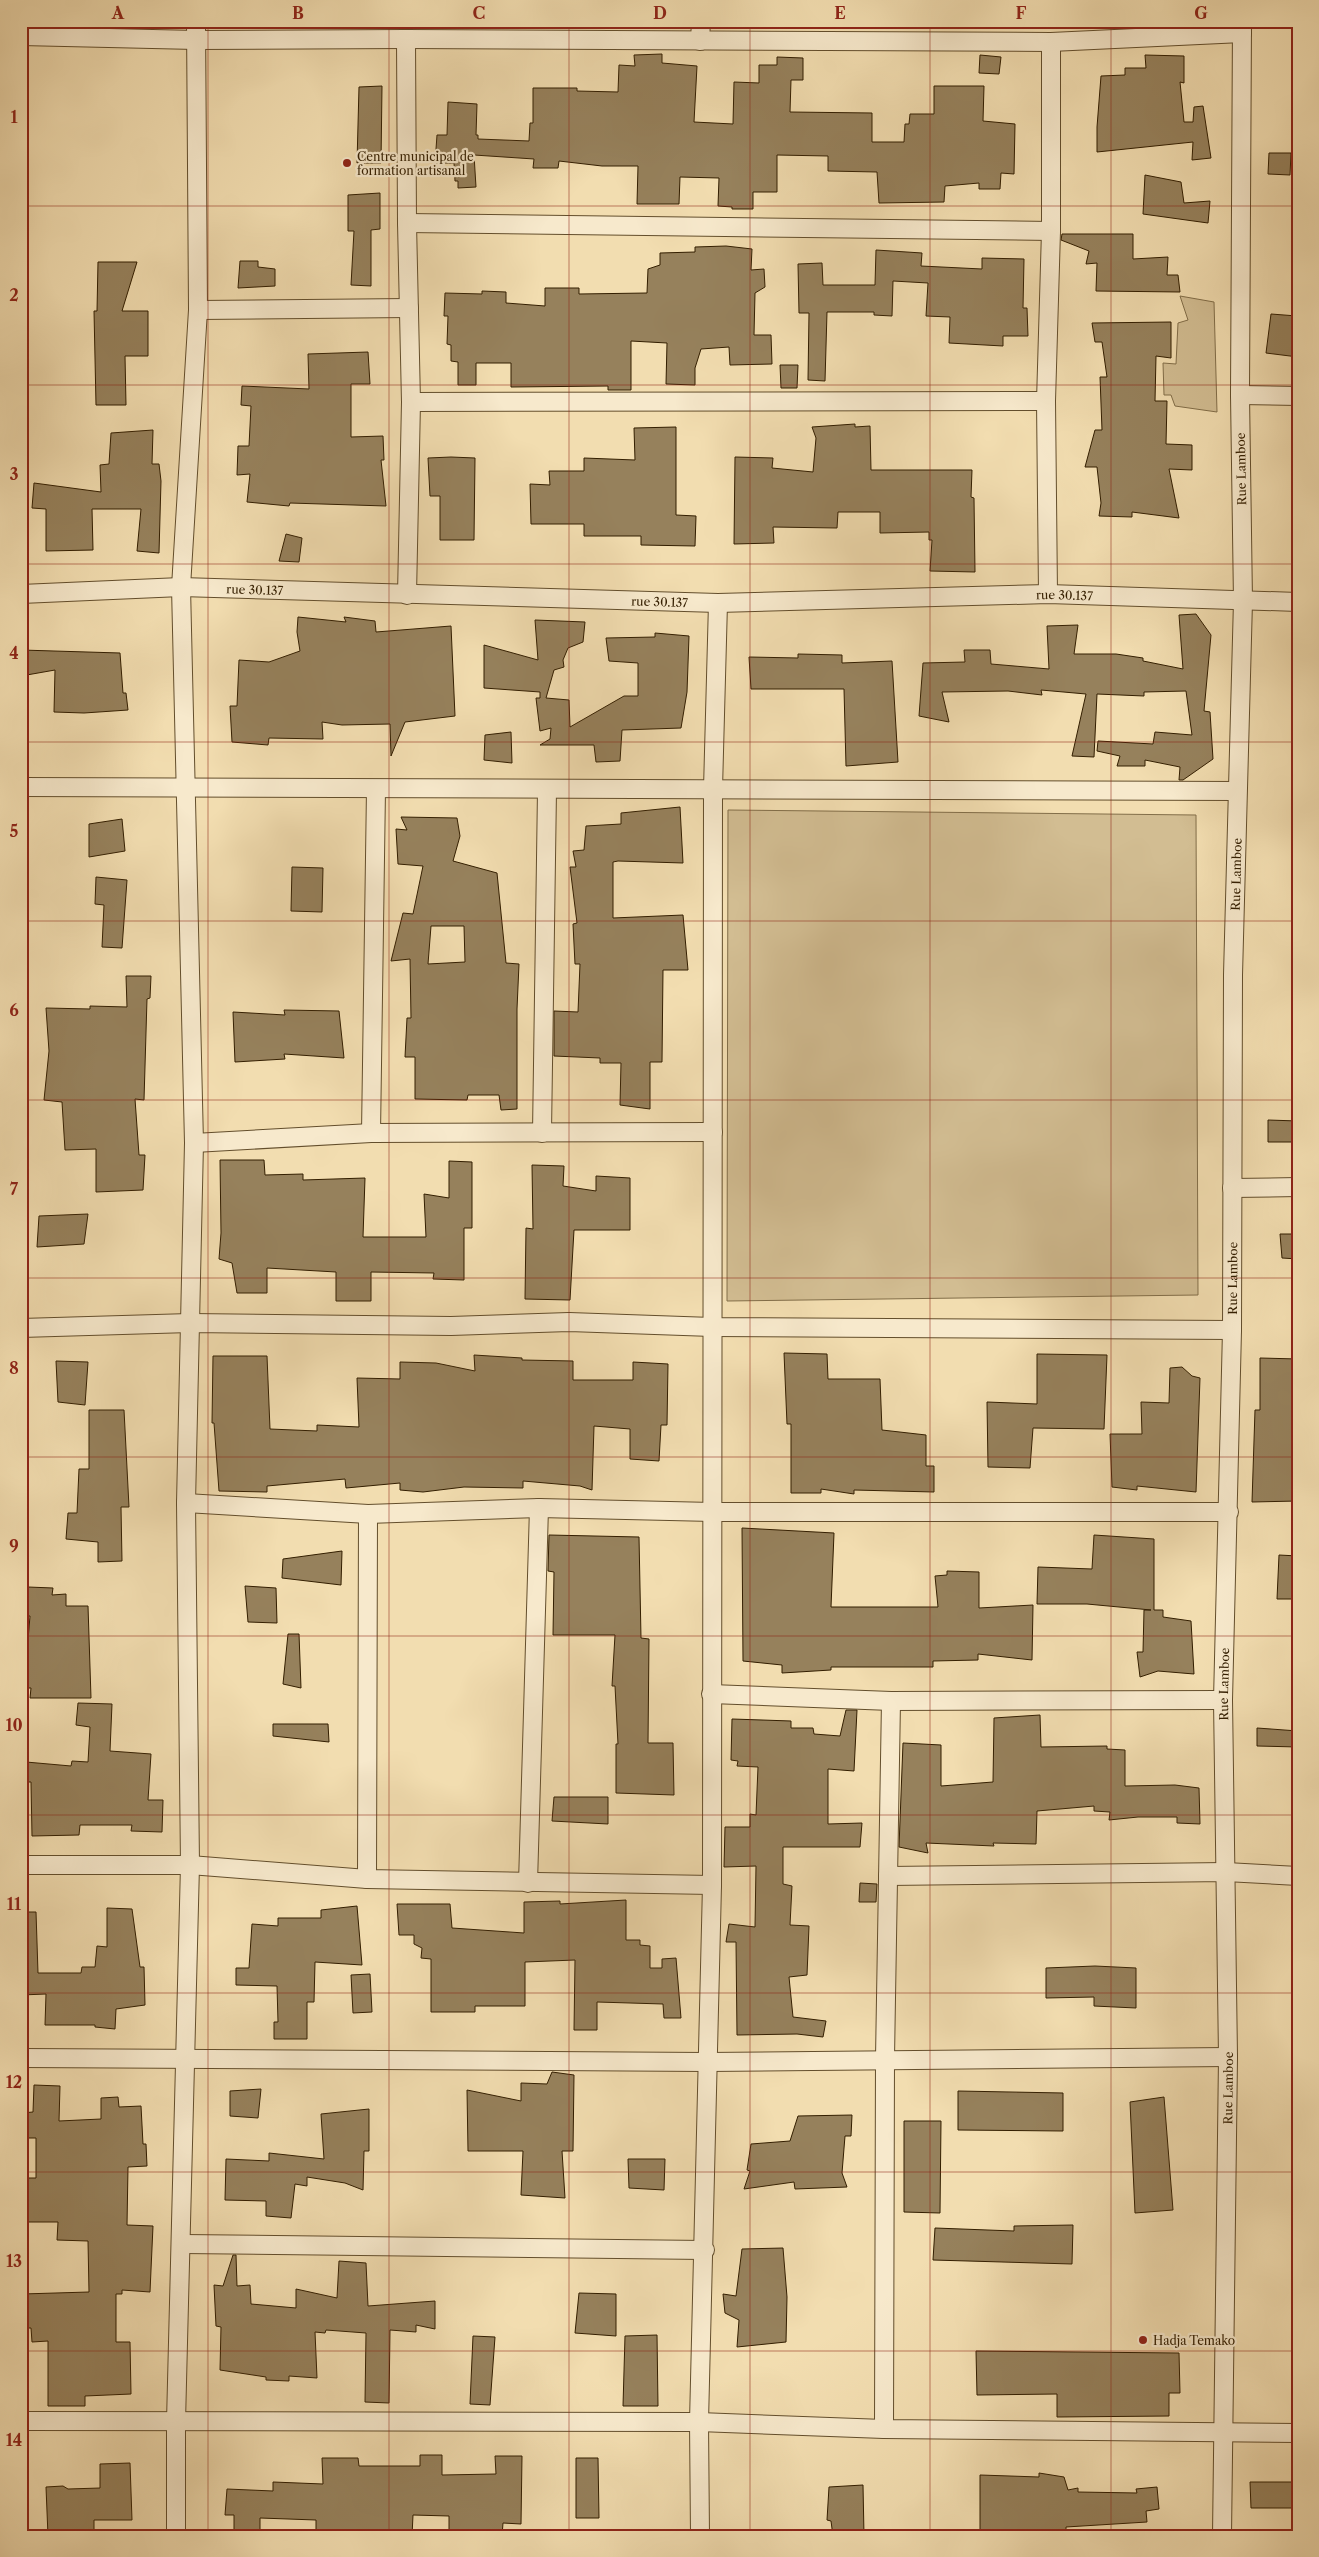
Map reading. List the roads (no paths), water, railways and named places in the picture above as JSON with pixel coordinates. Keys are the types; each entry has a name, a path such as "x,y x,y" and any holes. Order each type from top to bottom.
{"street":[{"path":"176,2536 176,2422 182,2244 190,1865 186,1503 194,1143 181,587 198,310 196,21"},
{"path":"700,41 701,21"},
{"path":"21,36 196,40 1051,42 1242,27"},
{"name":"Rue Lamboe","path":"1222,2536 1228,2057 1224,1700 1232,1330 1237,791 1243,600 1240,395 1242,27"},
{"path":"406,39 407,222 411,402 407,595"},
{"path":"1048,594 1046,401 1051,231 1051,42"},
{"path":"407,222 1051,231"},
{"path":"198,310 409,308"},
{"path":"1240,395 1298,396"},
{"path":"411,402 1046,401"},
{"name":"rue 30.137","path":"21,594 181,587 718,603 1048,594 1298,602"},
{"path":"700,2536 699,2422 705,2250 707,2062 712,1885 713,789 718,603"},
{"path":"21,787 1237,791"},
{"path":"371,1132 376,789"},
{"path":"542,1134 547,790"},
{"path":"194,1143 371,1132 542,1134 713,1132"},
{"path":"1232,1188 1298,1187"},
{"path":"21,1328 190,1323 451,1326 569,1322 712,1327 1232,1330"},
{"path":"186,1503 368,1514 539,1508 713,1512 1229,1512"},
{"path":"528,1883 539,1508"},
{"path":"367,1879 368,1514"},
{"path":"711,1694 891,1701 1224,1700"},
{"path":"884,2428 885,2058 891,1701"},
{"path":"21,1865 190,1865 367,1879 712,1885"},
{"path":"888,1876 1226,1872 1298,1876"},
{"path":"21,2058 707,2062 885,2058 1228,2057"},
{"path":"182,2244 705,2250"},
{"path":"21,2421 699,2422 884,2428 1298,2433"}],"place":[{"name":"Centre municipal de formation artisanal","path":"347,163"},
{"name":"Hadja Temako","path":"1143,2340"}]}
